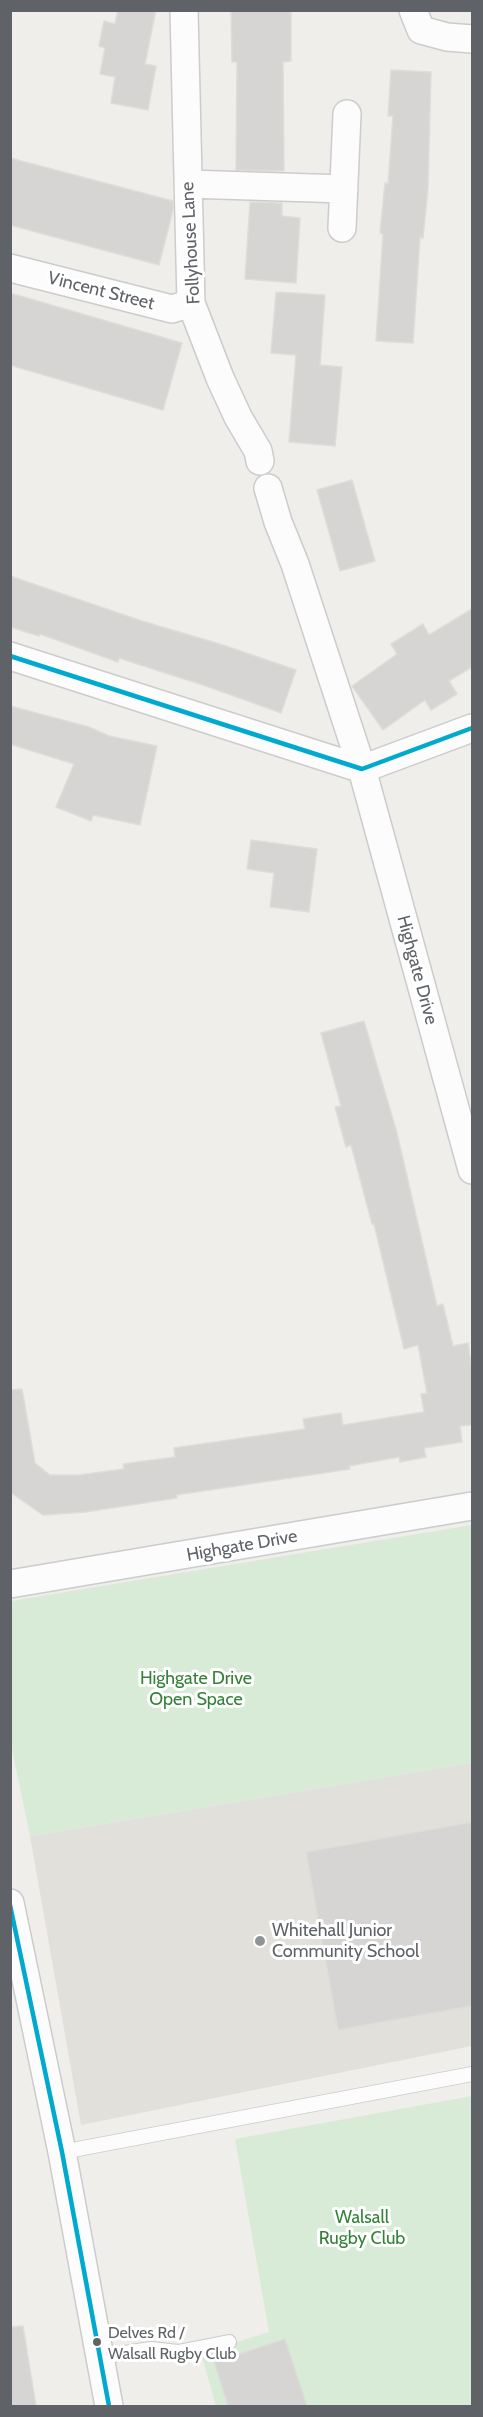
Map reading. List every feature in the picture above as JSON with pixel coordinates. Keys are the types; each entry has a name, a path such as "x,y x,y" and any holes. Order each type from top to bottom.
{"street":[{"name":"Follyhouse Lane","path":"184,10 191,303 220,378 238,417 258,451 260,461"},
{"path":"413,10 421,30 447,37 472,39"},
{"path":"342,228 347,114"},
{"path":"188,184 344,189"},
{"name":"Vincent Street","path":"10,268 172,309 191,303"},
{"path":"268,488 362,769"},
{"path":"10,656 362,769 472,728"},
{"name":"Highgate Drive","path":"362,769 472,1170"},
{"name":"Highgate Drive","path":"10,1584 472,1506"},
{"path":"10,1903 62,2152 109,2406"}],"lane":[{"path":"62,2152 472,2074"},
{"path":"99,2357 151,2349 178,2352 229,2343"}],"shaded area":[{"name":"Whitehall Junior Community School","path":"472,1763 472,2046 81,2125 30,1836"}],"green space":[{"name":"Highgate Drive Open Space","path":"472,1525 472,1763 30,1836 11,1744 11,1601"},
{"name":"Walsall Rugby Club","path":"472,2096 472,2406 216,2406 201,2353 269,2332 235,2139"}],"building":[{"path":"118,10 156,10 145,64 156,66 148,110 111,103 115,77 100,74 105,48 99,46 104,21 115,24"},
{"path":"231,10 291,10 291,61 283,62 284,171 236,170 237,62 232,62"},
{"path":"391,70 431,72 428,188 423,238 420,237 413,343 376,341 383,234 380,233 385,183 388,184 393,116 388,116"},
{"path":"10,158 173,201 173,210 159,265 10,225"},
{"path":"250,202 282,203 282,216 300,218 296,283 245,279"},
{"path":"276,292 325,295 320,365 342,367 335,446 289,442 296,355 271,353"},
{"path":"10,293 182,343 163,410 10,365"},
{"path":"352,480 375,561 340,571 317,490"},
{"path":"10,576 296,670 281,713 119,658 118,662 40,634 39,636 10,627"},
{"path":"472,609 472,667 449,681 457,694 431,710 425,700 383,730 352,686 397,654 391,644 423,624 429,635"},
{"path":"10,706 89,727 109,736 157,746 140,825 93,815 91,821 56,807 74,764 10,744"},
{"path":"251,840 317,849 309,912 270,907 274,873 247,869"},
{"path":"364,1021 397,1133 437,1306 443,1304 453,1346 468,1343 472,1371 472,1425 460,1426 462,1442 424,1448 426,1457 400,1462 399,1457 349,1466 350,1469 176,1495 177,1498 85,1512 43,1515 10,1492 10,1390 22,1389 35,1463 50,1475 79,1475 124,1469 123,1464 175,1457 174,1448 305,1429 303,1419 341,1413 343,1425 424,1412 421,1394 427,1393 418,1345 404,1349 374,1224 372,1224 351,1145 346,1147 335,1107 341,1106 321,1033"},
{"path":"472,1822 472,2006 338,2030 306,1852"},
{"path":"23,2326 36,2406 10,2406 10,2327"},
{"path":"285,2339 307,2406 228,2406 214,2362"}],"transit line":[{"path":"10,656 362,769 472,728"},
{"path":"10,1905 62,2152 109,2406"}],"place":[{"name":"Whitehall Junior Community School","path":"260,1941"},
{"name":"Delves Rd / Walsall Rugby Club","path":"97,2342"}]}
